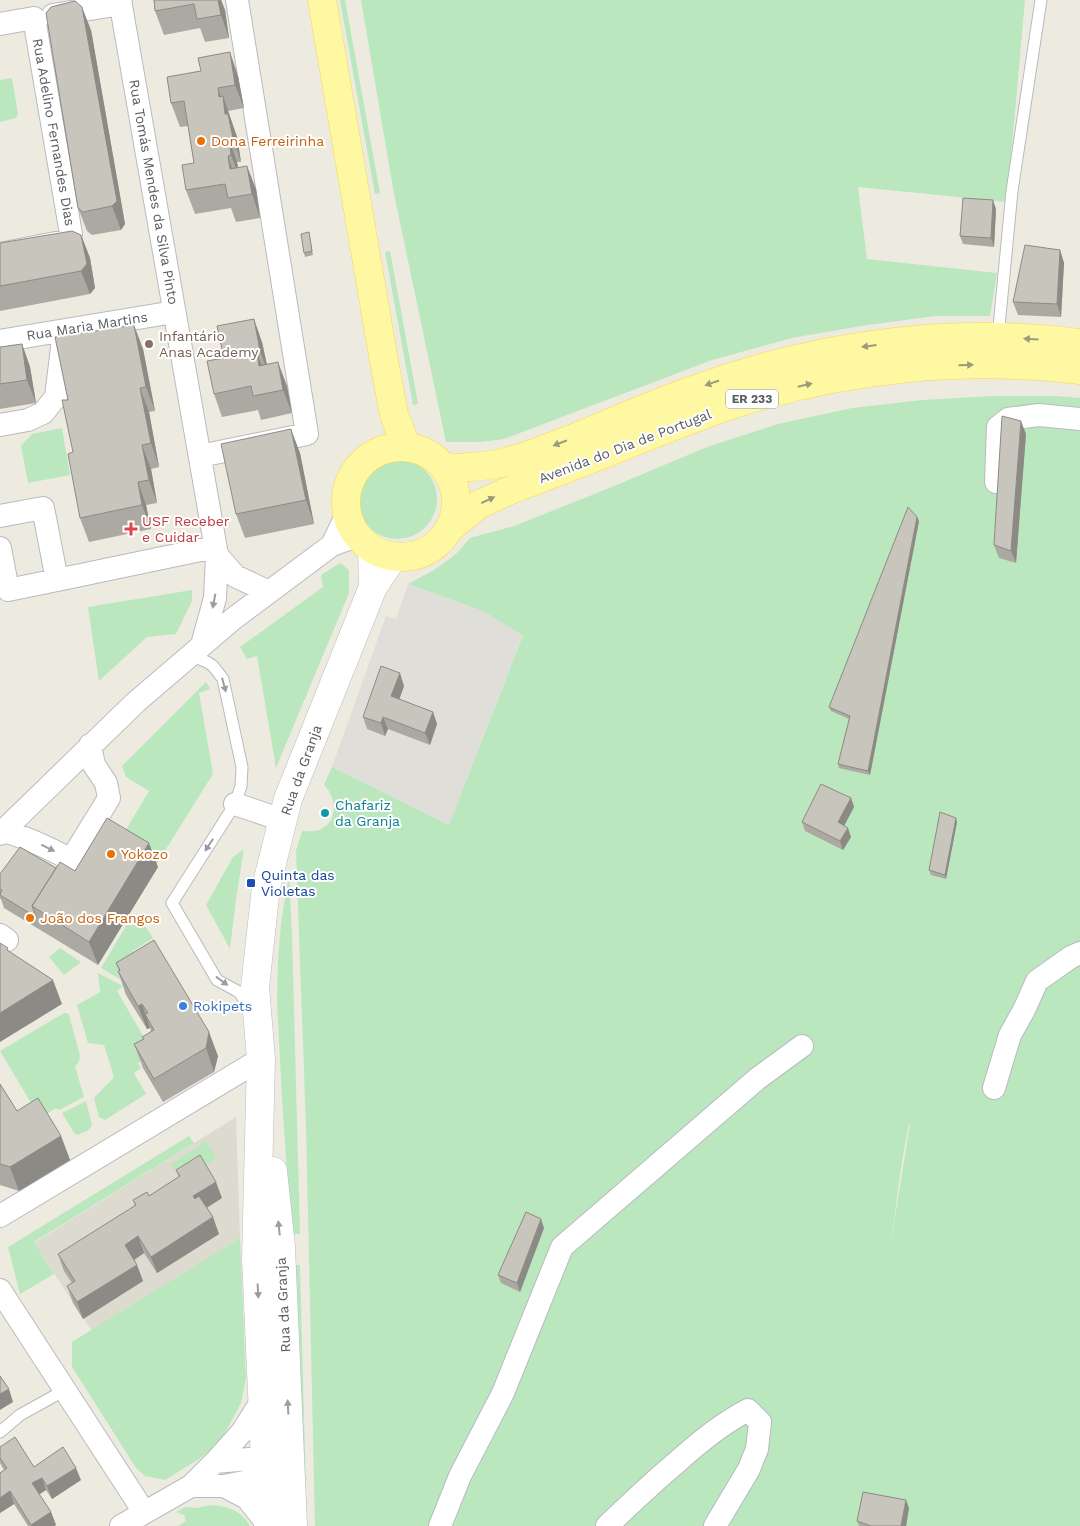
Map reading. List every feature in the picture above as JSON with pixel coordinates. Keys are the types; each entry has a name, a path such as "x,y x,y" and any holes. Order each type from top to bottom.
{"main road":[{"path":"322,0 394,414 398,448"},
{"name":"Avenida do Dia de Portugal","path":"445,468 500,464 528,456 694,389 737,374 851,348 915,341 998,337 1080,343"},
{"name":"Avenida do Dia de Portugal","path":"449,529 478,505 508,491 705,414 804,385 853,376 935,366 997,364 1080,370"},
{"path":"398,448 422,451 434,458 445,468 456,498 455,514 449,529 439,543 425,552 410,557 367,539 346,497 350,480 359,466 372,455 398,448"},
{"name":"Rua da Granja","path":"293,1526 280,1247 261,1072 256,988 266,887 288,799 373,587 367,539"},
{"name":"Rua da Granja","path":"261,1072 256,1258 267,1469 268,1526"}],"street":[{"path":"200,456 307,434 237,0"},
{"path":"34,18 121,2"},
{"name":"Rua Tomás Mendes da Silva Pinto","path":"121,2 216,551 215,598 196,650"},
{"name":"Rua Adelino Fernandes Dias","path":"0,24 34,18 71,234 66,241 0,254"},
{"name":"Rua Maria Martins","path":"0,341 174,312"},
{"path":"0,425 28,420 43,413 56,397 64,330"},
{"path":"996,482 998,427 1008,419 1039,415 1080,419"},
{"path":"0,516 43,508 57,580"},
{"path":"1,833 136,702 233,619 332,545 367,539"},
{"path":"0,548 8,590 216,551 235,576 269,592"},
{"path":"1,833 18,835 47,847 71,860 109,798 106,783 94,765 90,745"},
{"path":"235,804 282,820"},
{"path":"994,1088 1010,1035 1037,981 1071,957 1080,953"},
{"path":"440,1526 460,1476 503,1393 562,1247 757,1079 802,1046"},
{"path":"0,1216 261,1072"},
{"path":"2,1299 65,1390 144,1512"},
{"path":"121,1526 191,1486 242,1432 263,1399"},
{"path":"608,1526 640,1494 694,1447 728,1420 748,1410 760,1422 757,1449 749,1469 715,1526"},
{"path":"191,1486 224,1486 254,1480 267,1469 289,1439"},
{"path":"215,1462 249,1459 267,1469 280,1488 283,1526"},
{"path":"224,1486 247,1498 268,1526"}],"lane":[{"path":"998,337 1012,191 1040,0"},
{"path":"196,650 224,679 242,767 242,786 235,804 172,903 217,980 239,992 258,1018"},
{"path":"0,1432 20,1415 65,1390"}],"shaded area":[{"path":"408,584 483,611 523,634 449,825 332,767 386,616 396,619"},
{"path":"236,1117 240,1238 92,1331 34,1243"}],"green space":[{"path":"340,0 345,0 380,193 375,194"},
{"path":"361,0 1025,0 1007,202 858,187 867,259 997,273 990,316 935,316 792,338 712,360 504,439 481,442 446,442 394,194"},
{"path":"12,78 18,114 16,118 0,122 0,80"},
{"path":"390,251 418,404 413,405 385,252"},
{"path":"992,396 1080,398 1080,1526 315,1526 306,1127 296,851 302,831 319,830 333,816 332,796 324,785 332,767 449,825 523,635 483,611 408,584 434,570 456,554 470,538 514,526 707,447 778,424 852,408 922,400","holes":["910,1124 891,1242 902,1161"]},
{"path":"62,428 70,475 28,483 21,446 32,434"},
{"path":"397,459 412,462 425,471 434,484 437,499 434,514 425,527 412,536 397,539 382,536 369,527 360,514 357,499 360,484 369,471 382,462"},
{"path":"340,563 349,570 349,593 276,768 257,656 247,659 240,647 323,587 321,575"},
{"path":"192,590 192,601 176,634 147,637 99,681 88,607"},
{"path":"206,682 210,689 199,693 213,774 156,865 118,843 149,791 126,777 122,766"},
{"path":"244,849 230,949 206,905 233,857"},
{"path":"289,874 300,1234 291,1234 277,1001 281,923"},
{"path":"141,920 153,938 133,951 140,963 126,983 101,968 129,921"},
{"path":"60,948 81,962 64,975 49,957"},
{"path":"98,973 123,986 117,991 153,1053 138,1063 141,1068 134,1073 146,1094 105,1120 99,1117 94,1098 114,1077 104,1045 88,1043 77,1005 100,992"},
{"path":"64,1013 69,1015 80,1055 79,1062 75,1066 84,1097 59,1110 56,1108 40,1118 0,1051"},
{"path":"86,1101 92,1125 89,1130 78,1135 74,1133 62,1113"},
{"path":"189,1136 194,1143 34,1242 54,1274 20,1294 8,1247"},
{"path":"206,1141 217,1158 181,1181 171,1164"},
{"path":"240,1238 246,1378 241,1403 223,1437 199,1459 165,1480 145,1476 136,1468 72,1367 72,1342"},
{"path":"294,1265 300,1265 306,1490 303,1490"},
{"path":"211,1505 223,1506 233,1510 242,1516 250,1526 178,1526 186,1521 184,1515 176,1512 185,1507 196,1508"}],"building":[{"path":"154,0 218,0 221,15 197,19 194,4 155,11"},
{"path":"75,1 82,7 117,201 112,206 83,212 78,208 46,13 51,7"},
{"path":"230,52 235,85 218,88 219,97 223,96 225,114 228,114 233,138 229,139 231,155 228,156 230,169 247,166 252,194 228,198 225,184 186,190 182,165 194,163 184,101 171,103 167,77 201,71 198,58"},
{"path":"963,198 993,200 991,238 960,236"},
{"path":"72,231 81,235 87,264 81,271 0,286 0,243"},
{"path":"309,232 312,251 304,253 301,234"},
{"path":"1025,245 1060,250 1057,304 1013,302"},
{"path":"254,319 260,351 257,352 259,366 278,362 283,390 253,396 251,386 214,394 207,361 224,358 217,326"},
{"path":"134,325 146,387 140,388 151,443 142,445 149,480 138,482 142,505 80,518 68,454 73,452 62,400 68,400 55,337"},
{"path":"22,344 27,380 0,384 0,347"},
{"path":"1002,416 1021,421 1011,551 994,545"},
{"path":"291,429 306,500 236,514 221,444"},
{"path":"908,507 917,517 868,771 838,764 850,716 829,707"},
{"path":"381,666 400,673 391,696 433,712 425,733 383,717 381,723 363,717"},
{"path":"821,784 851,798 838,822 848,828 840,841 802,822"},
{"path":"940,812 956,818 945,875 929,870"},
{"path":"107,818 149,843 89,942 32,906 60,862 75,871"},
{"path":"20,847 56,868 32,906 36,917 0,895 2,890 0,889 0,874"},
{"path":"154,940 209,1032 206,1048 154,1079 134,1044 144,1039 142,1037 154,1030 145,1014 148,1013 142,1004 138,1006 118,971 120,970 116,963"},
{"path":"0,943 8,948 7,950 53,980 0,1013"},
{"path":"0,1084 17,1111 38,1098 61,1136 10,1167 0,1164"},
{"path":"200,1155 216,1182 193,1196 195,1199 199,1196 213,1217 151,1257 138,1236 125,1245 137,1265 77,1302 67,1286 75,1281 58,1254 136,1205 133,1200 147,1192 149,1196 180,1176 176,1170"},
{"path":"526,1212 541,1219 517,1283 498,1275"},
{"path":"0,1376 9,1389 0,1394"},
{"path":"15,1437 34,1467 63,1447 76,1468 47,1486 42,1478 32,1483 51,1512 31,1525 10,1491 0,1498 0,1473 7,1468 0,1458 0,1447"},
{"path":"863,1492 906,1500 901,1526 871,1526 857,1521"}],"place":[{"name":"Dona Ferreirinha","path":"201,141"},
{"name":"Infantário Anas Academy","path":"149,344"},
{"name":"USF Receber e Cuidar","path":"131,529"},
{"name":"Chafariz da Granja","path":"325,813"},
{"name":"Yokozo","path":"111,854"},
{"name":"Quinta das Violetas","path":"251,883"},
{"name":"João dos Frangos","path":"30,918"},
{"name":"Rokipets","path":"183,1006"}]}
